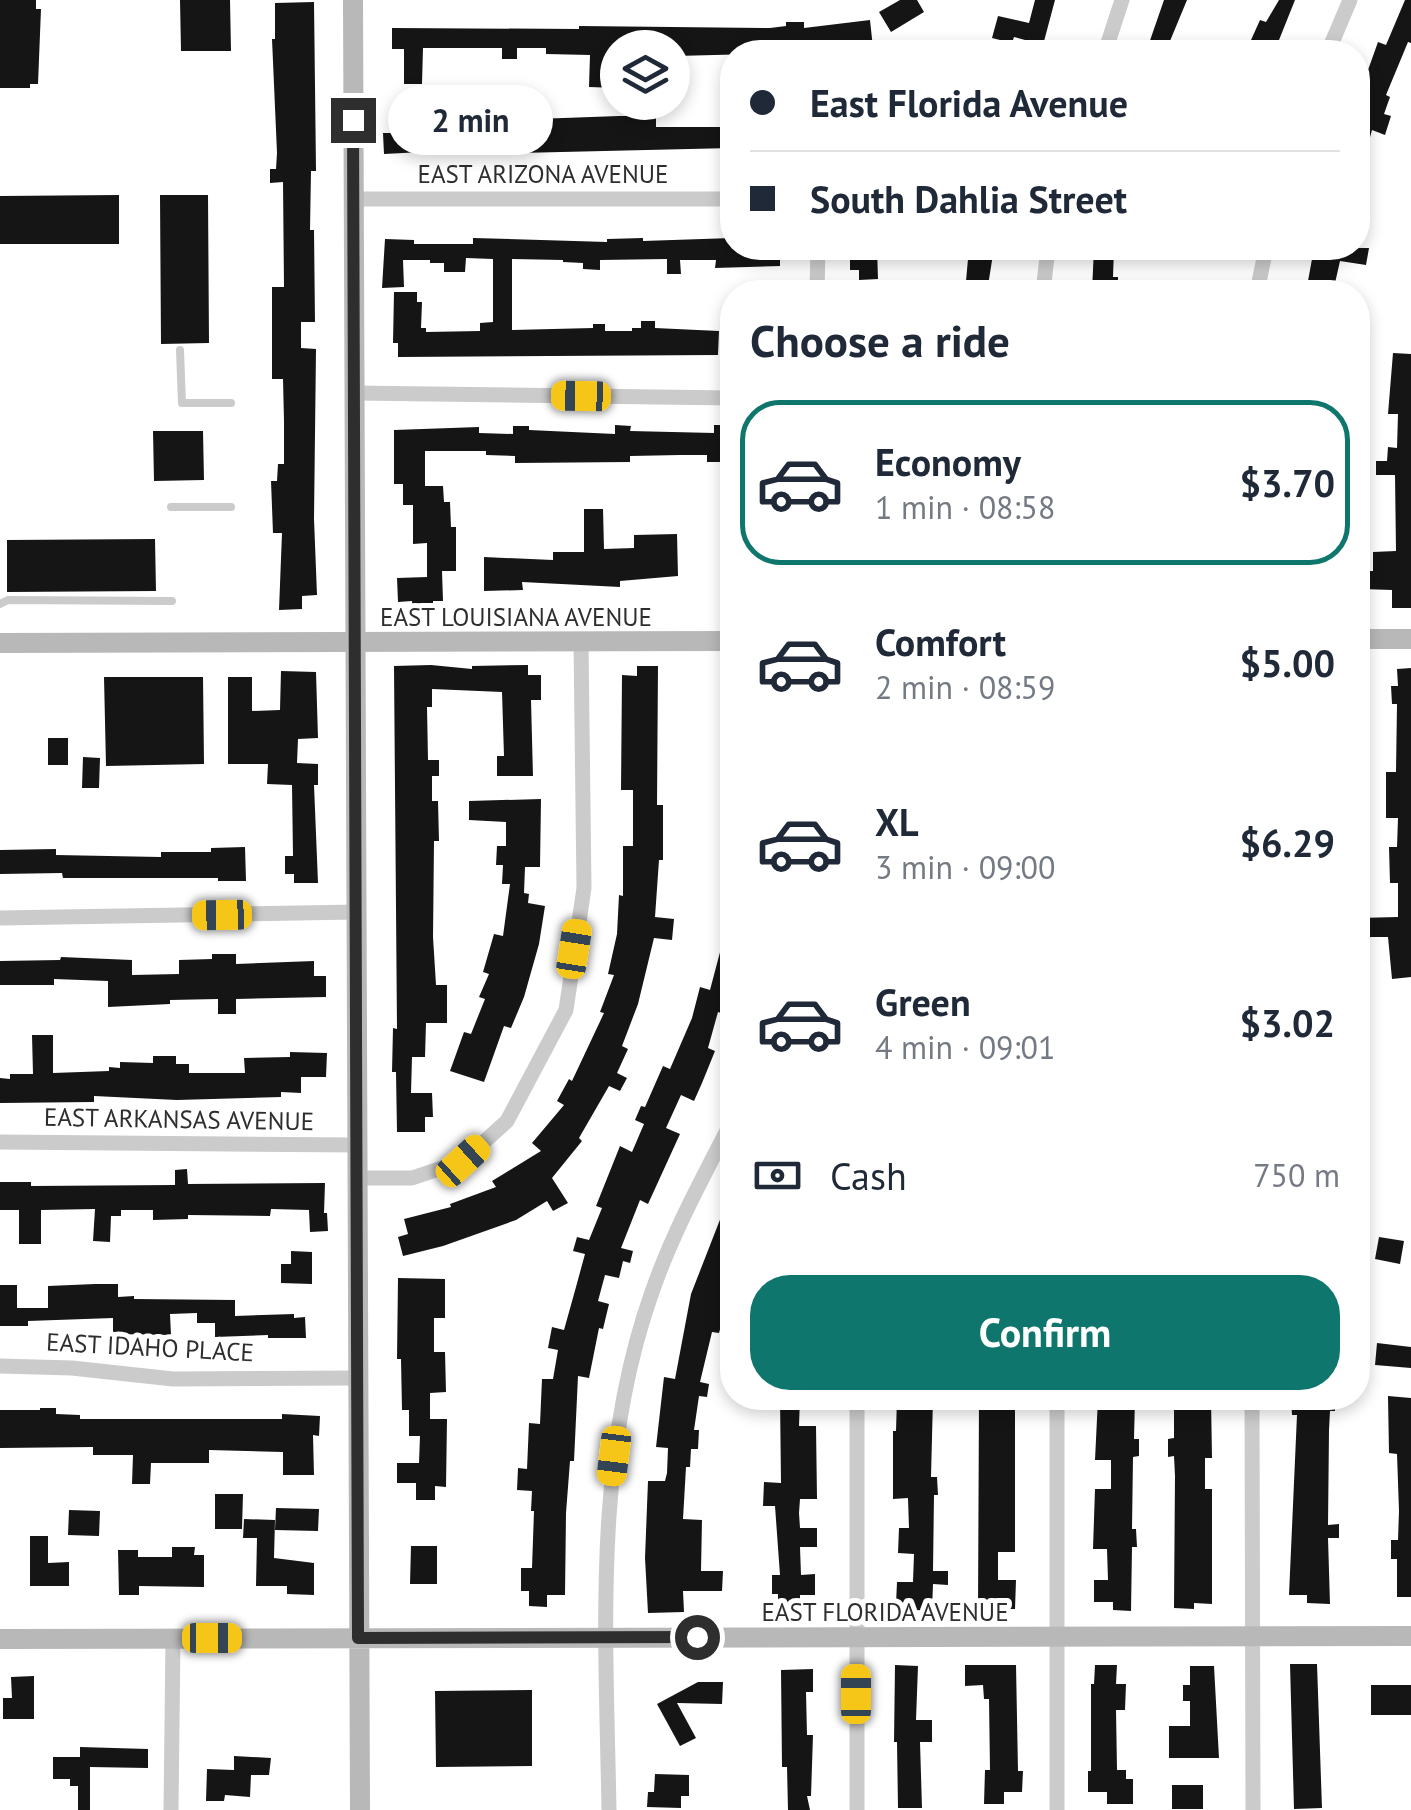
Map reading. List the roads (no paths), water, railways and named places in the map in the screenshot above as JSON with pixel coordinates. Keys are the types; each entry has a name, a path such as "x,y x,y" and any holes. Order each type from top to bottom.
{"street":[{"path":"352,0 360,1810"},
{"path":"1109,40 1122,0"},
{"path":"1333,40 1350,0"},
{"name":"EAST ARIZONA AVENUE","path":"354,199 720,199"},
{"path":"354,394 720,398"},
{"path":"1370,638 1411,639"},
{"name":"EAST LOUISIANA AVENUE","path":"0,643 720,641"},
{"path":"358,1178 412,1178 463,1161 508,1122 566,1010 584,888 581,642"},
{"path":"0,918 357,912"},
{"name":"EAST ARKANSAS AVENUE","path":"0,1142 358,1145"},
{"path":"609,1810 606,1638 610,1494 624,1390 651,1293 670,1244 720,1144"},
{"name":"EAST IDAHO PLACE","path":"0,1366 173,1378 357,1378"},
{"path":"857,1810 858,1410"},
{"path":"1057,1410 1057,1810"},
{"path":"1252,1410 1252,1810"},
{"name":"EAST FLORIDA AVENUE","path":"0,1639 1411,1636"},
{"path":"171,1810 172,1638"}],"lane":[{"path":"180,350 182,402 231,403"},
{"path":"171,507 231,507"},
{"path":"0,604 8,600 172,600"}]}
